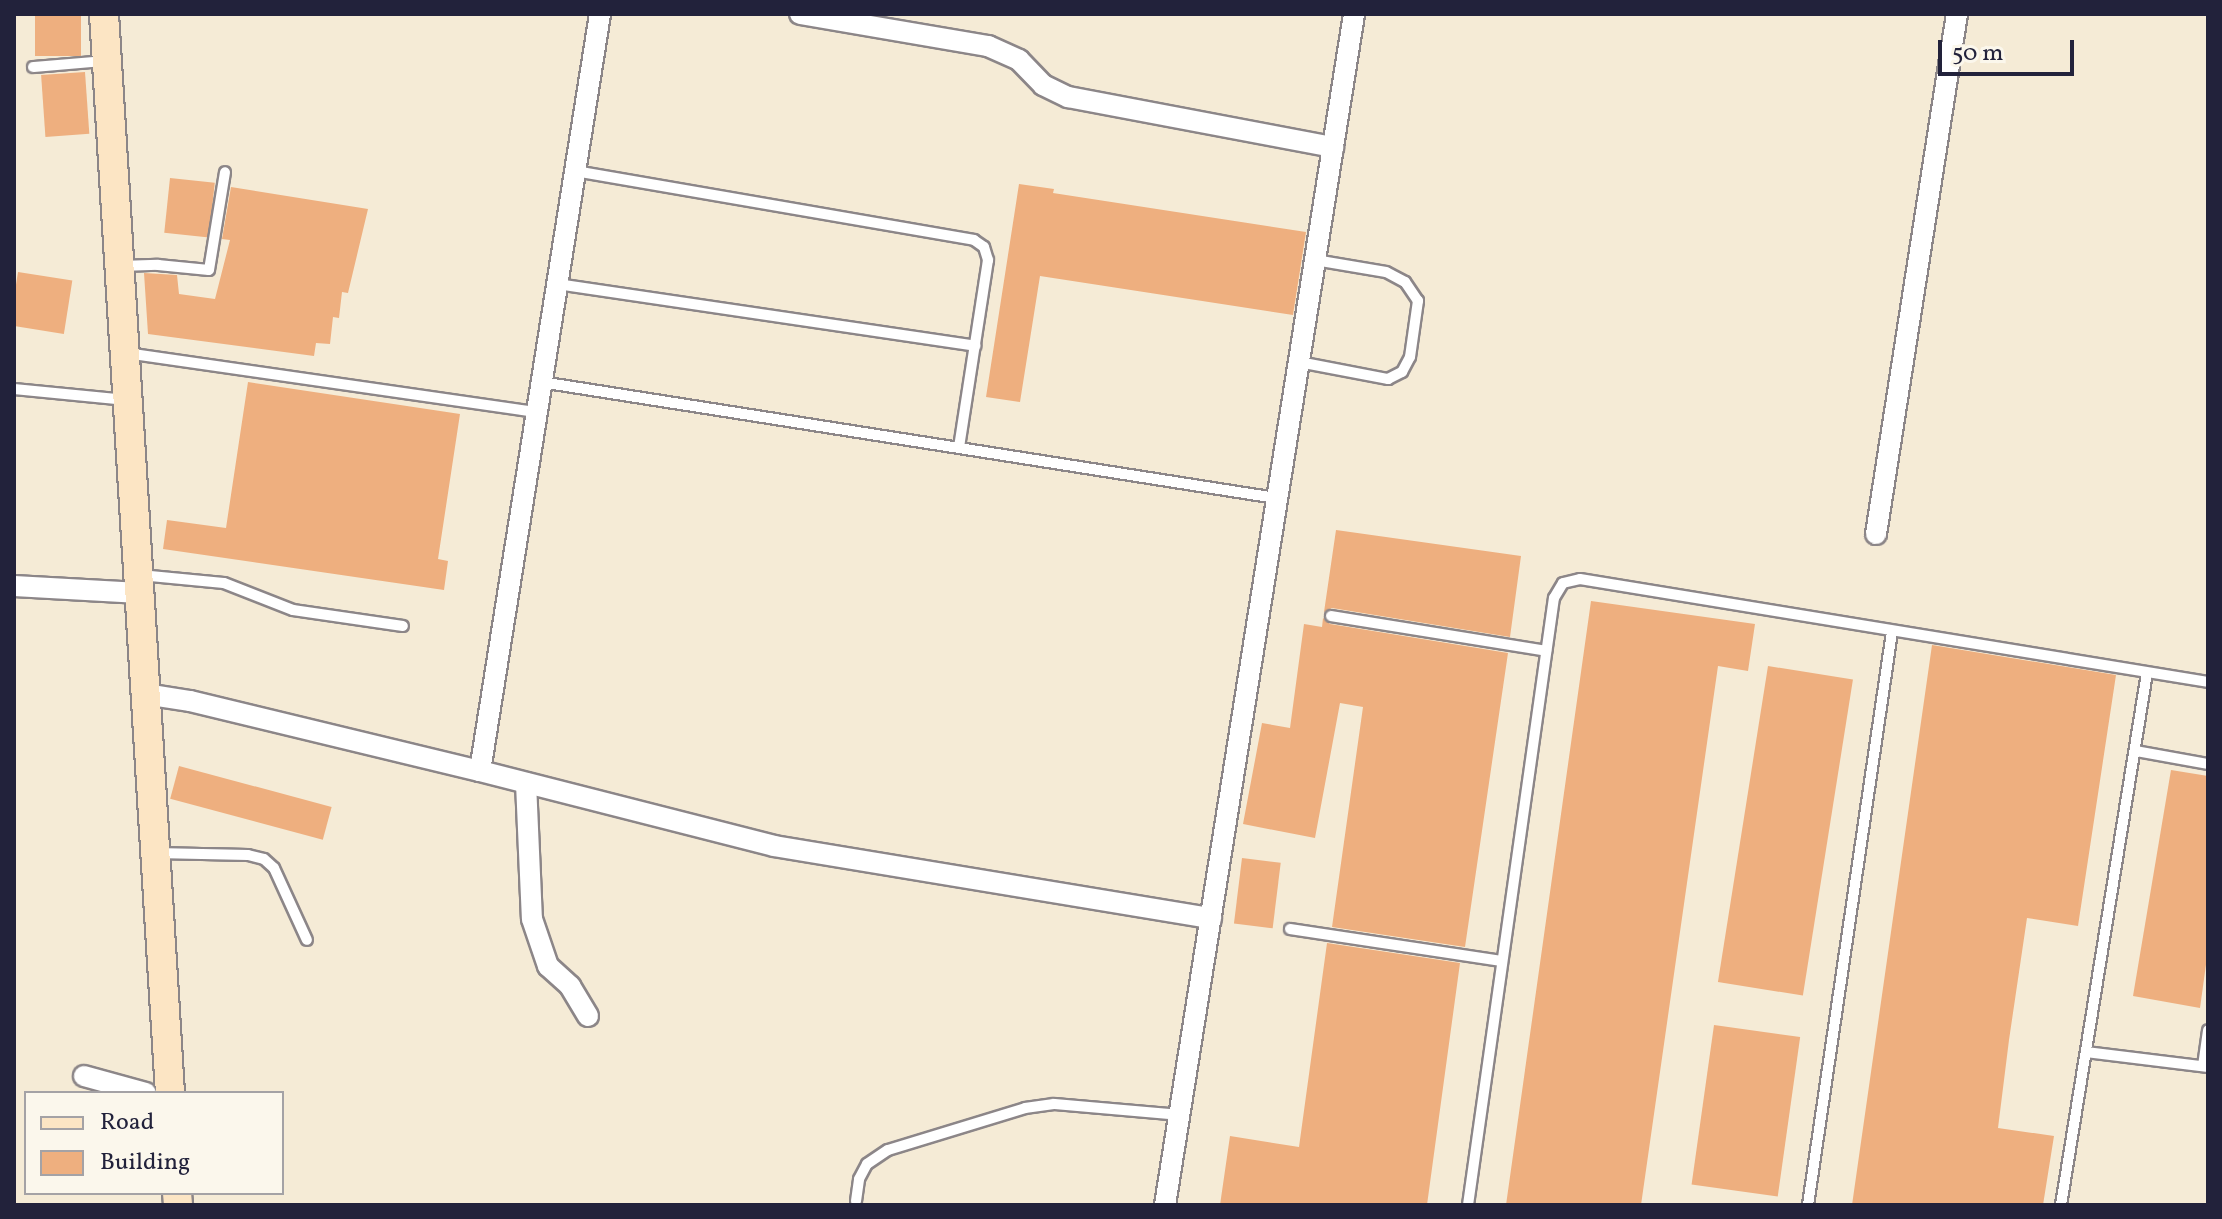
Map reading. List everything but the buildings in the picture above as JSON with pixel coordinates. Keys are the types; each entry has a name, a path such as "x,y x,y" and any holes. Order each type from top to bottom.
{"street":[{"path":"104,14 170,1091"},
{"path":"480,771 600,14"},
{"path":"800,14 988,46 1019,60 1043,85 1068,97 1333,147"},
{"path":"1165,1205 1354,14"},
{"path":"1876,534 1957,14"},
{"path":"14,586 139,584"},
{"path":"145,694 190,701 480,771 774,846 1211,918"},
{"path":"526,783 532,919 548,966 570,986 588,1016"},
{"path":"84,1076 139,1091"}],"lane":[{"path":"33,67 106,61"},
{"path":"575,171 974,240 984,247 988,260 959,448"},
{"path":"118,266 158,265 209,270 225,172"},
{"path":"1299,362 1388,379 1402,372 1410,357 1418,301 1405,282 1386,272 1315,260"},
{"path":"557,284 975,346"},
{"path":"124,353 536,412"},
{"path":"541,382 1276,498"},
{"path":"14,389 128,400"},
{"path":"1468,1205 1554,598 1563,583 1580,579 2208,682"},
{"path":"139,584 224,583 293,610 403,626"},
{"path":"1331,616 1546,651"},
{"path":"1808,1205 1892,632"},
{"path":"2061,1205 2147,673"},
{"path":"2136,751 2208,764"},
{"path":"154,853 248,855 264,859 274,868 307,940"},
{"path":"1290,929 1502,961"},
{"path":"2086,1052 2205,1067 2208,1030"},
{"path":"856,1201 859,1179 867,1164 888,1150 1025,1108 1054,1104 1179,1115"}]}
